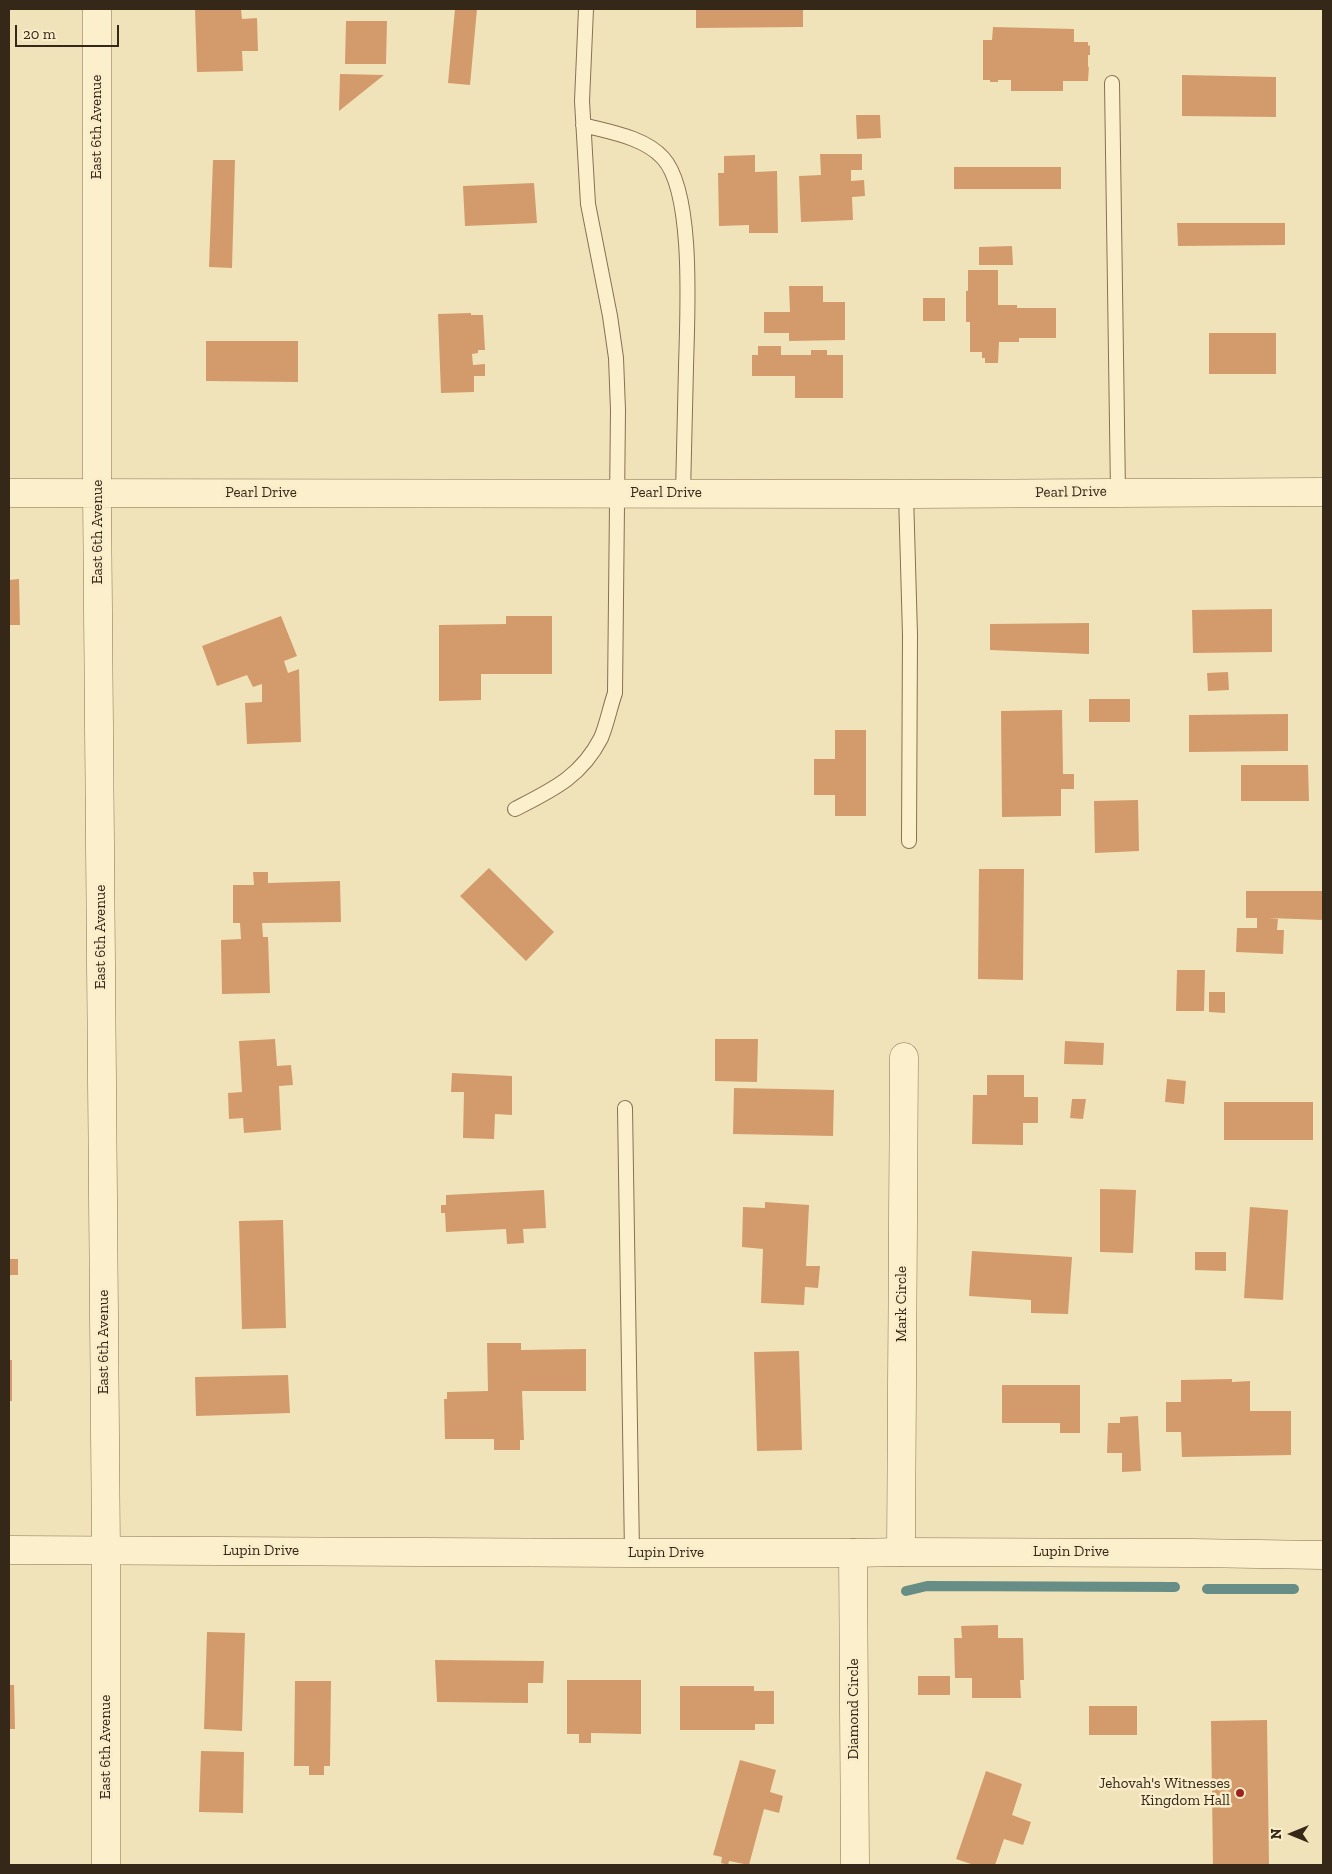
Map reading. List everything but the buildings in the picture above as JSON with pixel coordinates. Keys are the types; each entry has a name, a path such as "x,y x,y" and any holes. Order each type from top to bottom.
{"street":[{"name":"East 6th Avenue","path":"98,9 98,493 106,1549 106,1865"},
{"name":"Pearl Drive","path":"9,493 906,494 1323,492"},
{"name":"Mark Circle","path":"901,1552 904,1057"},
{"name":"Lupin Drive","path":"9,1550 632,1553 1192,1552 1323,1555"},
{"name":"Diamond Circle","path":"853,1553 855,1865"}],"lane":[{"path":"515,809 555,789 582,767 601,737 615,693 618,494 616,358 610,316 588,204 582,101 586,9"},
{"path":"1112,83 1118,492"},
{"path":"583,125 645,144 663,158 676,182 684,225 688,277 683,493"},
{"path":"906,494 910,635 909,841"},
{"path":"625,1108 632,1553"}],"waterway":[{"path":"906,1591 927,1586 1175,1587"},
{"path":"1207,1589 1294,1589"}],"place":[{"name":"Jehovah's Witnesses Kingdom Hall","path":"1240,1793"}]}
